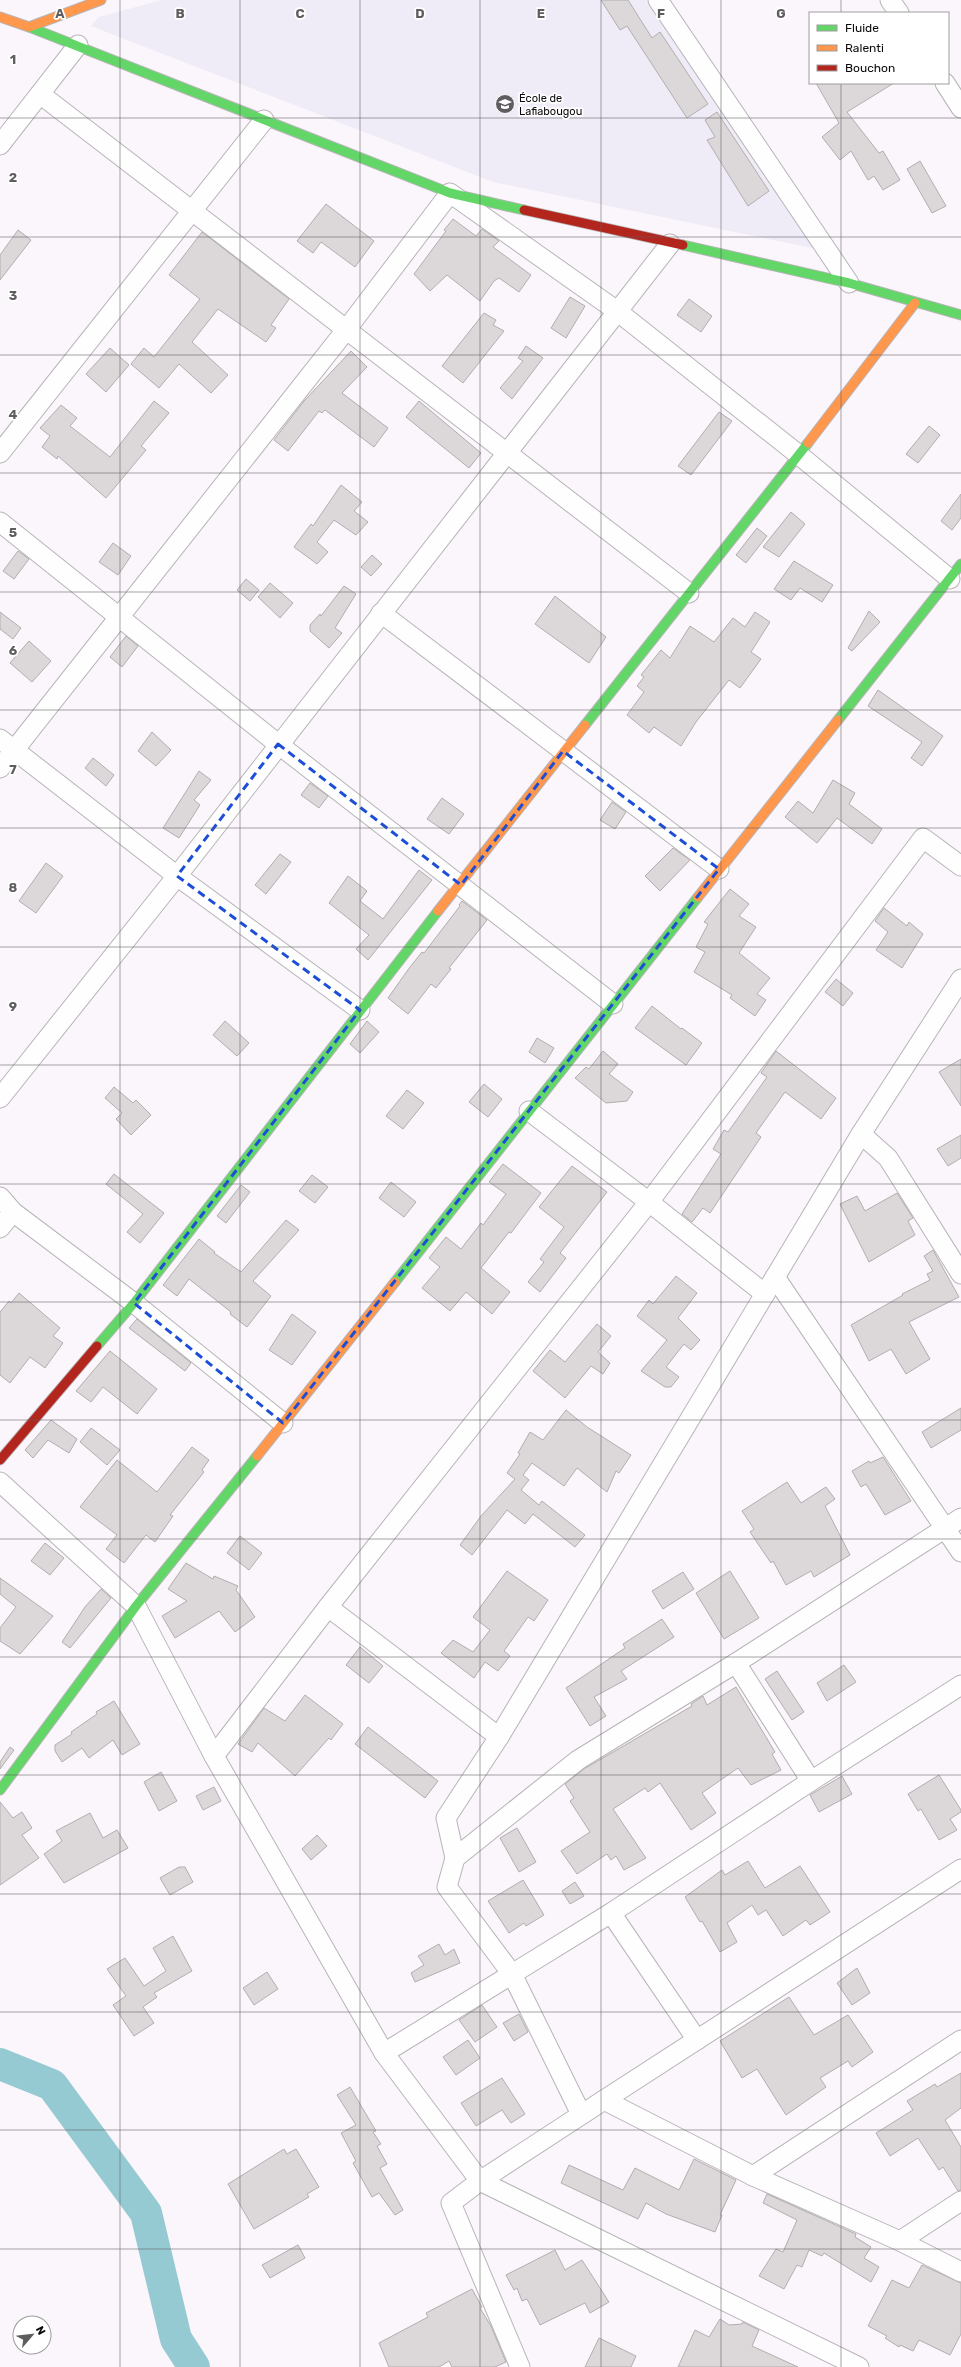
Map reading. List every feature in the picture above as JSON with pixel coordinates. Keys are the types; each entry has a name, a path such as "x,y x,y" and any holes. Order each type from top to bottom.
{"street":[{"path":"29,27 101,0"},
{"path":"658,0 849,283"},
{"path":"890,0 898,12"},
{"path":"0,16 78,45 450,193 670,244 849,283 961,315"},
{"path":"0,145 78,45"},
{"path":"945,84 961,108"},
{"path":"40,94 505,454 689,594"},
{"path":"0,453 264,120"},
{"path":"0,1790 136,1606 283,1424 719,869 955,572 799,454 617,311 450,193"},
{"path":"0,768 7,745 121,617 346,330 450,193"},
{"path":"0,1098 177,876 278,744 670,244"},
{"path":"0,1460 134,1303 360,1010 461,885 563,751 799,454 915,303"},
{"path":"0,522 121,617 278,744 613,1004"},
{"path":"381,613 719,869"},
{"path":"7,745 177,876 360,1010"},
{"path":"214,1756 328,1608 649,1202 923,838 961,866"},
{"path":"582,2114 512,1974 447,1887 455,1858 446,1818 499,1737 861,1134 958,992"},
{"path":"529,1111 649,1202 765,1294"},
{"path":"861,1134 888,1158 961,1274"},
{"path":"0,1198 13,1212 134,1303 283,1424"},
{"path":"0,1228 13,1212"},
{"path":"775,1277 953,1523 961,1552"},
{"path":"0,1482 136,1606 214,1756 384,2053 480,2181 859,2367"},
{"path":"455,1858 578,1760 736,1663 953,1523"},
{"path":"328,1608 499,1737"},
{"path":"736,1663 811,1781"},
{"path":"384,2053 611,1913 811,1781 961,1685"},
{"path":"520,2367 451,2203 480,2181 582,2114 961,1869"},
{"path":"611,1913 697,2040"},
{"path":"753,2176 961,2040"},
{"path":"604,2100 753,2176 900,2240 961,2272"},
{"path":"900,2240 961,2201"}],"highlighted area":[{"path":"278,744 461,885 563,751 719,869 283,1423 134,1303 360,1010 177,876"}],"shaded area":[{"name":"École de Lafiabougou","path":"162,0 646,0 817,249 493,182 91,26 99,17"}],"building":[{"path":"601,0 628,0 652,38 660,32 708,104 687,118 627,26 620,30"},
{"path":"817,84 892,84 847,112 879,153 883,151 900,180 883,190 874,176 868,180 851,151 840,160 822,137 839,123"},
{"path":"717,112 769,191 748,206 707,140 715,137 705,120"},
{"path":"920,161 946,206 932,213 907,169"},
{"path":"326,204 374,241 355,267 321,242 313,253 297,241"},
{"path":"453,219 476,236 482,229 499,241 493,247 531,275 519,292 499,278 494,281 480,301 447,275 430,291 414,274 446,231 444,230"},
{"path":"18,230 31,240 0,280 0,255"},
{"path":"202,232 289,299 271,325 276,328 266,342 218,309 192,342 228,375 211,393 179,364 159,388 131,364 144,348 154,357 200,299 169,275"},
{"path":"570,297 585,306 566,338 551,328"},
{"path":"689,299 712,316 701,332 677,315"},
{"path":"484,313 496,320 493,325 504,331 463,383 442,366"},
{"path":"526,346 543,358 512,399 500,388 523,361 518,358"},
{"path":"110,348 129,365 106,392 86,374"},
{"path":"351,351 367,367 342,393 388,428 374,447 325,410 322,413 319,411 288,451 274,440 304,401"},
{"path":"154,401 169,413 141,446 146,450 106,498 58,456 57,459 42,447 50,436 40,428 61,405 77,418 70,426 110,457"},
{"path":"419,401 481,453 469,468 406,417"},
{"path":"719,412 732,421 691,475 678,466"},
{"path":"929,426 940,435 918,463 906,454"},
{"path":"341,485 362,502 354,511 368,522 356,535 334,520 317,542 328,552 317,564 294,547 311,524 313,526"},
{"path":"961,494 961,518 952,530 941,521"},
{"path":"791,512 805,524 779,557 763,547"},
{"path":"757,528 767,536 746,563 736,555"},
{"path":"113,543 131,556 118,575 99,562"},
{"path":"18,551 29,559 14,579 3,571"},
{"path":"372,555 382,564 371,576 361,567"},
{"path":"794,561 833,585 822,602 800,588 791,600 774,589"},
{"path":"246,579 259,590 250,601 237,590"},
{"path":"270,583 293,603 280,618 258,597"},
{"path":"344,586 356,594 335,628 342,633 329,648 310,631 310,625 320,614 321,616"},
{"path":"555,596 606,637 589,663 535,624"},
{"path":"869,611 880,622 852,651 848,648"},
{"path":"0,612 21,628 13,639 0,629"},
{"path":"755,612 770,622 751,652 761,659 740,688 729,680 696,722 681,746 654,727 649,733 627,715 644,692 637,686 644,677 641,675 661,650 670,658 690,626 714,642 733,618 745,627"},
{"path":"126,636 138,646 122,667 110,657"},
{"path":"29,641 51,661 32,682 10,663"},
{"path":"878,690 943,736 922,766 911,758 922,742 868,706"},
{"path":"152,732 171,750 156,766 138,751"},
{"path":"93,758 114,775 106,786 85,768"},
{"path":"199,771 211,780 194,800 200,805 179,838 163,828"},
{"path":"833,780 855,793 849,804 882,829 872,844 837,818 817,843 785,817 798,801 813,813"},
{"path":"310,783 328,796 319,808 301,795"},
{"path":"442,798 464,814 449,834 427,819"},
{"path":"612,802 626,812 615,829 600,820"},
{"path":"673,848 690,860 660,891 645,876"},
{"path":"280,854 291,862 266,894 255,885"},
{"path":"46,863 63,876 36,913 19,901"},
{"path":"419,870 432,880 368,960 356,949 369,935 329,903 348,876 367,891 360,901 383,919"},
{"path":"730,889 749,904 739,916 756,927 739,953 770,978 757,994 766,1000 755,1016 730,998 732,995 694,972 705,952 696,947 708,924 704,922"},
{"path":"462,901 487,920 449,968 451,969 436,988 431,984 408,1014 388,998 410,967 422,952 424,953 460,906 459,905"},
{"path":"884,908 907,926 909,922 923,934 902,968 876,950 888,932 875,921"},
{"path":"836,979 853,993 843,1006 825,992"},
{"path":"652,1006 681,1029 682,1028 702,1043 686,1065 635,1028"},
{"path":"225,1021 249,1043 237,1056 213,1035"},
{"path":"367,1021 379,1032 360,1053 350,1044"},
{"path":"537,1038 554,1048 545,1063 529,1052"},
{"path":"603,1051 618,1064 609,1074 633,1092 627,1101 606,1103 575,1078 586,1067 589,1069"},
{"path":"776,1051 836,1098 821,1119 785,1092 756,1133 761,1137 710,1213 703,1208 692,1222 682,1214 721,1154 713,1149 724,1130 728,1132 767,1077 761,1073"},
{"path":"961,1059 961,1106 939,1072"},
{"path":"484,1084 502,1099 488,1117 469,1102"},
{"path":"114,1087 133,1103 136,1100 151,1115 131,1135 116,1119 122,1113 105,1098"},
{"path":"407,1090 424,1103 403,1129 386,1116"},
{"path":"961,1135 961,1158 948,1166 937,1149"},
{"path":"503,1164 541,1193 511,1233 509,1232 481,1268 510,1292 492,1314 466,1292 450,1311 422,1288 440,1267 429,1258 446,1237 461,1249 481,1223 483,1225 506,1194 489,1182"},
{"path":"572,1166 607,1192 560,1253 566,1258 540,1292 528,1282 544,1262 540,1259 564,1227 539,1207"},
{"path":"114,1174 164,1213 140,1243 127,1232 143,1214 106,1184"},
{"path":"312,1175 328,1187 315,1203 299,1191"},
{"path":"391,1182 416,1202 404,1217 379,1198"},
{"path":"241,1185 250,1192 226,1223 217,1216"},
{"path":"897,1193 913,1218 908,1221 915,1235 869,1262 840,1204 857,1196 865,1211"},
{"path":"286,1220 299,1230 253,1281 271,1296 247,1327 230,1314 231,1312 189,1279 177,1296 163,1285 199,1239 215,1252 214,1253 241,1272"},
{"path":"933,1250 959,1297 909,1322 930,1359 906,1374 891,1349 869,1361 851,1325 903,1295 902,1294 930,1280 927,1274 933,1271 924,1256"},
{"path":"676,1276 697,1293 678,1318 700,1340 691,1350 684,1344 666,1367 679,1377 671,1387 665,1387 641,1371 667,1340 637,1316 649,1300 653,1304"},
{"path":"19,1293 60,1328 53,1336 63,1343 45,1368 30,1357 10,1383 0,1375 0,1312 9,1301 11,1303"},
{"path":"292,1314 316,1332 292,1365 269,1350"},
{"path":"137,1319 191,1363 185,1371 129,1328"},
{"path":"597,1324 611,1336 598,1352 610,1363 603,1374 591,1366 565,1398 533,1371 550,1350 565,1362"},
{"path":"110,1351 157,1389 137,1414 103,1387 91,1402 76,1391"},
{"path":"961,1408 961,1430 931,1448 922,1432"},
{"path":"566,1410 587,1427 631,1455 619,1473 616,1471 607,1492 577,1468 564,1486 532,1463 523,1475 529,1480 521,1490 539,1505 542,1501 585,1535 575,1547 533,1514 525,1524 507,1510 472,1555 460,1545 481,1516 515,1479 507,1473 520,1454 518,1453 530,1432 543,1440"},
{"path":"51,1420 77,1439 69,1453 48,1440 33,1458 25,1450"},
{"path":"91,1428 120,1450 107,1465 80,1442"},
{"path":"192,1447 209,1460 202,1470 204,1472 170,1515 173,1516 155,1542 146,1535 124,1563 106,1549 117,1535 80,1507 117,1460 157,1492"},
{"path":"883,1457 911,1501 885,1515 866,1484 861,1487 852,1471 869,1461 870,1463"},
{"path":"787,1482 801,1503 826,1487 835,1499 825,1506 850,1555 814,1577 811,1571 786,1585 773,1561 771,1563 750,1532 754,1529 742,1511"},
{"path":"240,1536 262,1553 249,1570 227,1553"},
{"path":"45,1543 64,1558 50,1575 31,1561"},
{"path":"186,1563 213,1579 214,1576 238,1586 236,1590 255,1617 235,1632 219,1611 175,1638 162,1616 187,1601 168,1589"},
{"path":"507,1571 548,1600 534,1621 528,1617 504,1651 510,1656 498,1671 485,1662 474,1678 441,1653 453,1640 473,1652 490,1630 473,1617"},
{"path":"730,1571 759,1618 724,1639 696,1593"},
{"path":"683,1572 694,1589 663,1609 652,1591"},
{"path":"0,1578 53,1616 20,1654 0,1641 0,1628 16,1607 0,1594"},
{"path":"101,1589 111,1598 70,1648 62,1642 85,1607"},
{"path":"662,1619 674,1637 621,1671 627,1679 594,1697 606,1716 590,1726 566,1688 625,1648 623,1644"},
{"path":"360,1647 383,1666 369,1683 346,1665"},
{"path":"844,1665 856,1682 827,1701 817,1683"},
{"path":"777,1671 804,1712 792,1720 765,1679"},
{"path":"736,1687 775,1752 772,1754 781,1770 751,1785 738,1768 702,1793 716,1813 691,1830 660,1783 648,1792 645,1788 613,1809 646,1858 624,1870 616,1856 611,1860 607,1854 577,1874 561,1851 590,1832 570,1801 574,1798 565,1784 584,1769 692,1706 691,1704 703,1696 707,1705"},
{"path":"305,1695 343,1724 331,1740 329,1738 295,1776 258,1743 252,1752 238,1744 264,1708 285,1721"},
{"path":"114,1701 140,1744 122,1755 113,1740 89,1758 82,1748 62,1762 55,1751 55,1745 72,1734 71,1732 97,1714 96,1712"},
{"path":"368,1727 438,1781 425,1798 355,1744"},
{"path":"10,1747 14,1750 0,1769 0,1762"},
{"path":"161,1772 177,1801 159,1811 144,1782"},
{"path":"939,1775 961,1812 950,1819 957,1830 939,1840 921,1809 918,1811 908,1794"},
{"path":"842,1776 852,1794 819,1812 810,1795"},
{"path":"214,1787 221,1801 203,1810 196,1796"},
{"path":"0,1802 13,1818 22,1812 32,1828 22,1835 39,1858 0,1885"},
{"path":"90,1813 103,1838 117,1830 128,1848 64,1883 44,1854 62,1841 56,1831"},
{"path":"517,1828 536,1862 519,1872 500,1838"},
{"path":"317,1835 327,1846 311,1860 302,1849"},
{"path":"748,1861 765,1888 800,1866 830,1912 810,1925 806,1920 783,1936 766,1910 758,1915 752,1905 727,1923 737,1942 720,1952 702,1921 700,1922 685,1897 722,1870 725,1875"},
{"path":"179,1867 185,1867 193,1882 170,1895 160,1878"},
{"path":"523,1880 544,1915 526,1926 524,1923 509,1933 488,1901"},
{"path":"575,1882 584,1896 570,1904 562,1891"},
{"path":"173,1936 192,1971 154,1993 157,1997 143,2007 154,2023 134,2036 113,2005 126,1996 107,1969 125,1958 144,1986 166,1971 153,1948"},
{"path":"439,1944 445,1955 454,1949 460,1963 415,1982 411,1973 424,1965 418,1956"},
{"path":"857,1968 870,1993 852,2005 837,1983"},
{"path":"267,1972 278,1989 254,2005 243,1988"},
{"path":"789,1997 814,2035 848,2015 873,2052 852,2067 848,2061 820,2078 826,2087 786,2115 757,2069 742,2078 720,2041"},
{"path":"482,2005 497,2027 475,2042 459,2020"},
{"path":"519,2014 528,2032 514,2041 503,2023"},
{"path":"468,2040 480,2058 456,2075 443,2057"},
{"path":"961,2073 961,2108 945,2120 961,2147 961,2190 958,2191 943,2167 939,2170 918,2138 890,2156 876,2133 913,2110 907,2101 935,2084 937,2087"},
{"path":"502,2078 525,2114 511,2123 502,2110 476,2126 461,2103"},
{"path":"350,2087 376,2131 373,2132 381,2144 377,2146 387,2164 380,2168 403,2210 395,2215 379,2193 372,2197 353,2163 356,2161 341,2133 356,2125 337,2095"},
{"path":"284,2149 287,2154 296,2149 319,2187 307,2194 309,2197 254,2229 228,2184"},
{"path":"694,2159 736,2180 720,2215 722,2215 715,2232 666,2214 646,2203 638,2219 561,2183 569,2165 623,2190 635,2168 679,2190"},
{"path":"767,2194 856,2234 855,2237 871,2247 864,2258 879,2267 871,2282 824,2253 822,2256 809,2250 802,2267 797,2265 784,2289 759,2276 776,2249 783,2252 797,2220 763,2203"},
{"path":"298,2245 305,2258 270,2278 262,2265"},
{"path":"555,2250 565,2270 582,2260 609,2302 590,2313 585,2303 540,2325 527,2299 522,2301 517,2288 514,2290 506,2275"},
{"path":"922,2265 961,2283 961,2334 950,2355 919,2340 913,2351 900,2345 899,2347 885,2338 887,2336 868,2326 892,2280 909,2288"},
{"path":"472,2289 482,2307 480,2308 491,2326 506,2362 495,2367 452,2367 449,2361 439,2367 389,2367 379,2343 428,2317 426,2313"},
{"path":"720,2319 729,2325 742,2324 743,2322 759,2330 752,2346 798,2367 678,2367 695,2330 709,2337"},
{"path":"599,2338 636,2356 631,2367 585,2367"}],"waterway":[{"path":"0,2064 52,2085 146,2213 176,2339 194,2367"}],"traffic: fast":[{"path":"29,27 450,193 524,210"},
{"path":"683,245 849,283 961,315"},
{"path":"585,725 808,443"},
{"path":"838,720 961,564"},
{"path":"395,1282 698,897"},
{"path":"97,1346 134,1303 438,911"},
{"path":"0,1790 136,1606 257,1456"}],"traffic: slow":[{"path":"0,17 29,27 101,0"},
{"path":"808,443 915,303"},
{"path":"698,897 838,720"},
{"path":"438,911 585,725"},
{"path":"257,1456 395,1282"}],"traffic: jam":[{"path":"524,210 683,245"},
{"path":"0,1460 97,1346"}],"place":[{"name":"École de Lafiabougou","path":"505,104"}]}
